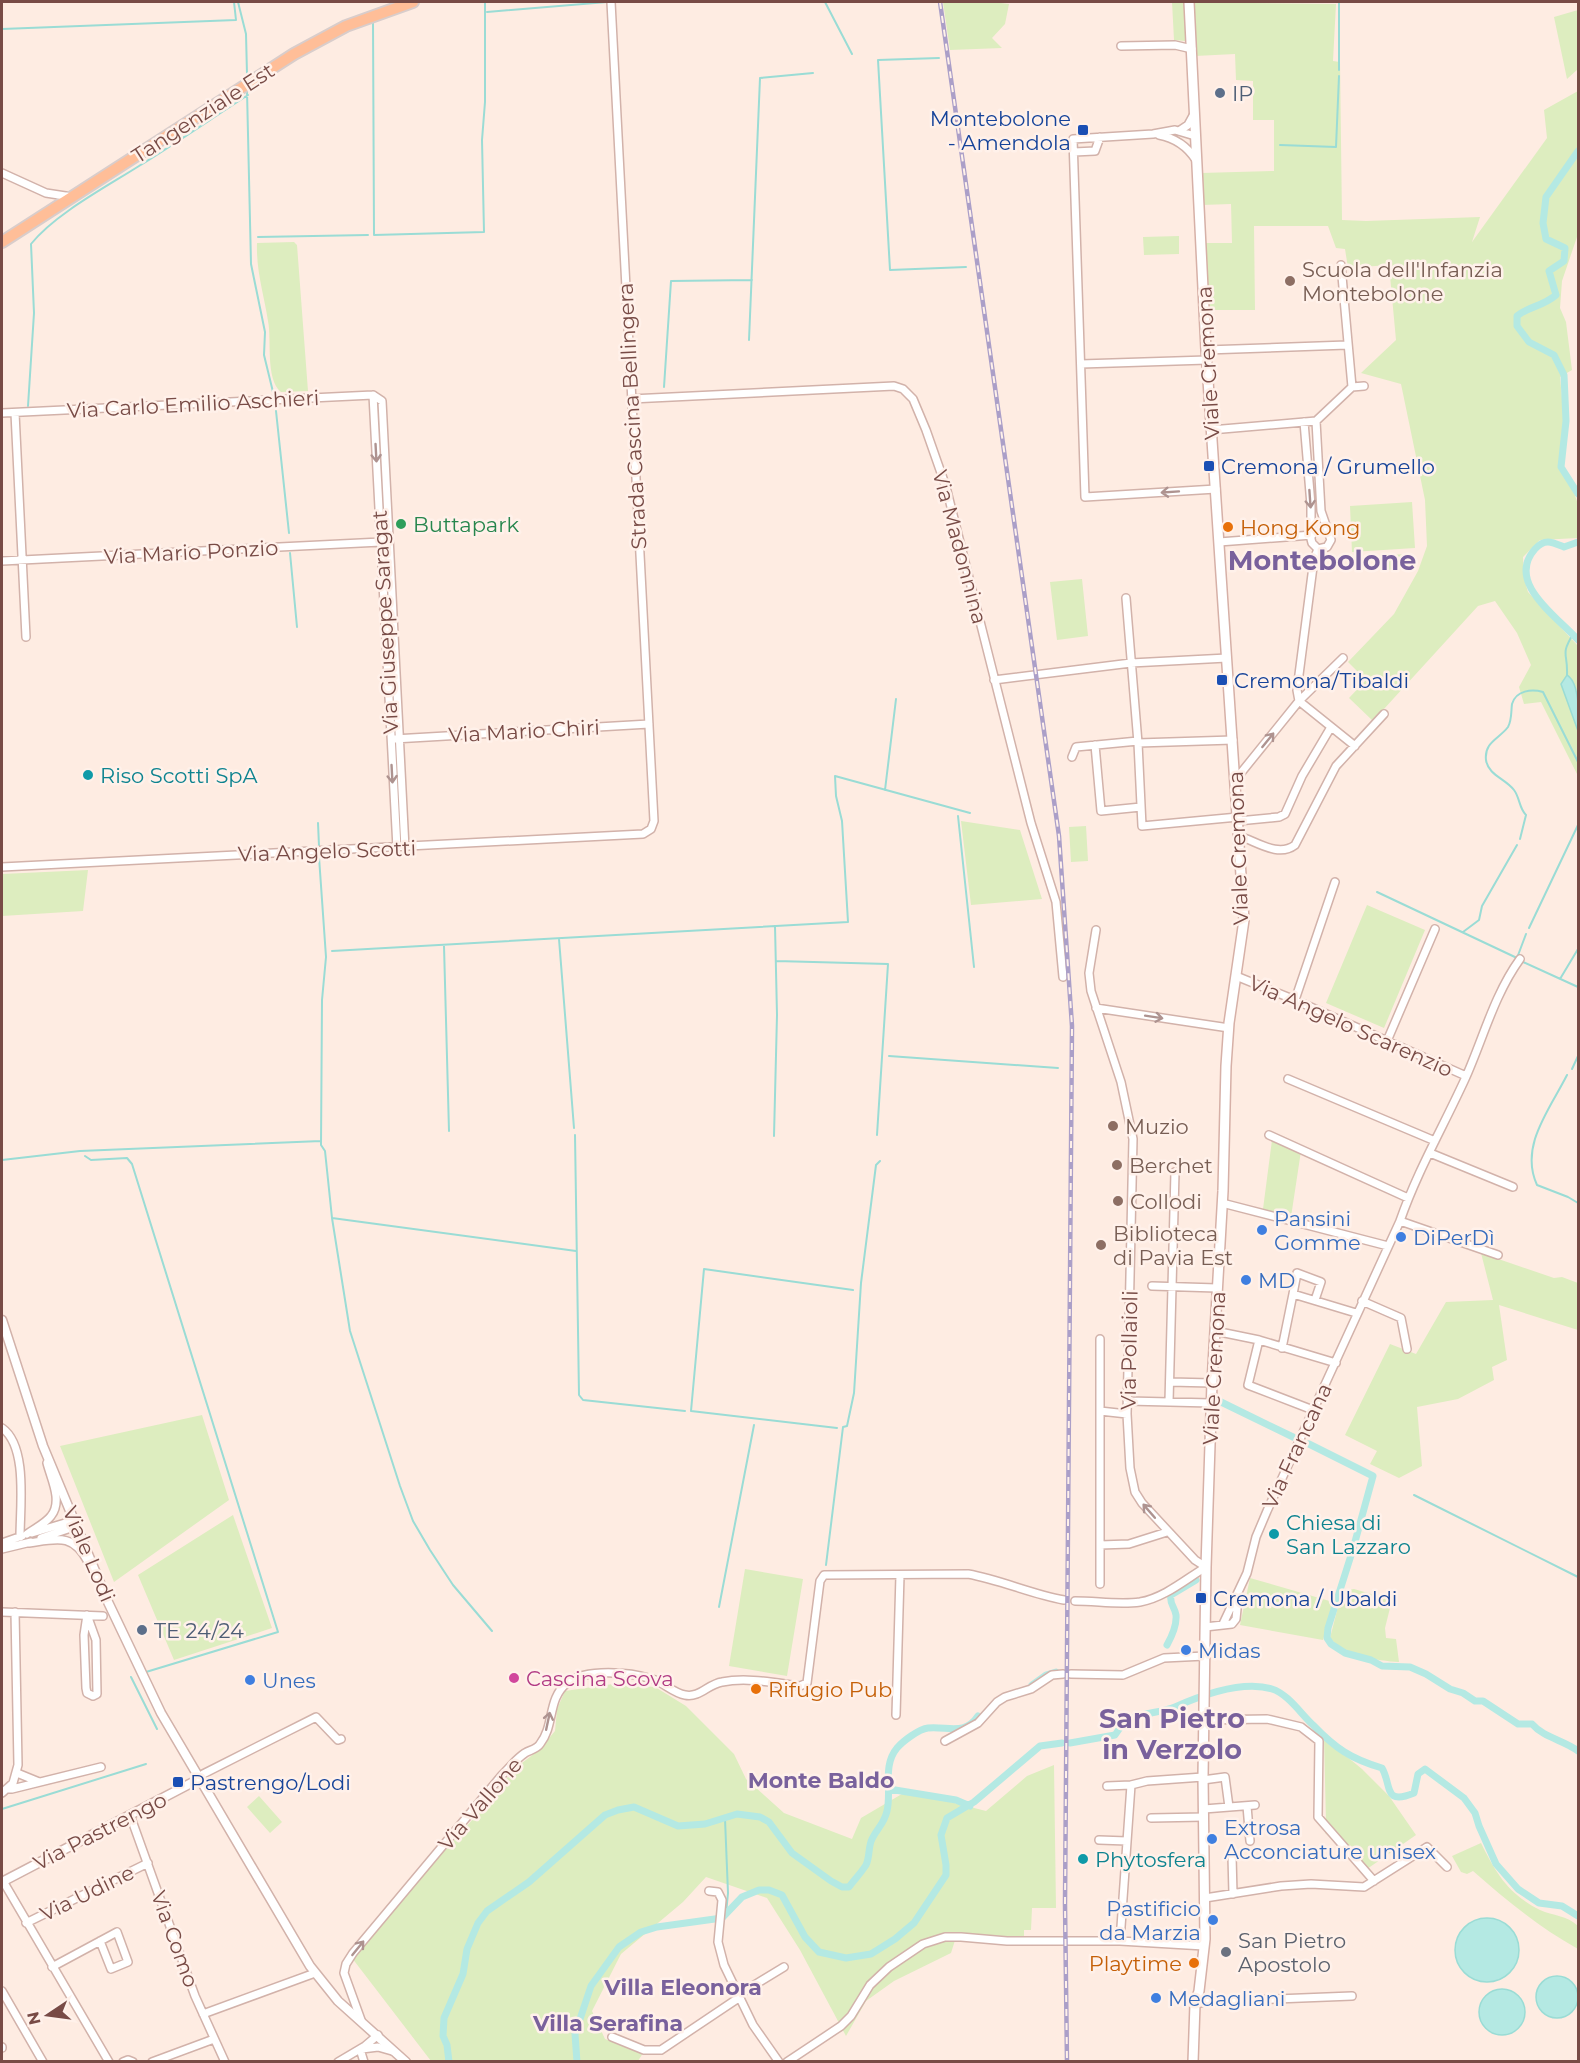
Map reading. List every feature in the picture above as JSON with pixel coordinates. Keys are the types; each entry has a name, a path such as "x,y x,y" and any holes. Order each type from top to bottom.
{"main road":[{"name":"Tangenziale Est","path":"2,242 294,54 346,26 413,2"},
{"name":"Viale Cremona","path":"1190,2 1206,355 1244,920 1229,1029 1211,1403 1203,1779 1204,1946 1199,1991 1195,2004 1193,2061"}],"street":[{"name":"Strada Cascina Bellingera","path":"611,2 654,821 651,829"},
{"path":"1121,46 1175,45 1191,49"},
{"path":"1195,111 1188,125 1179,131 1073,139 1085,497 1216,489"},
{"path":"1179,131 1195,137"},
{"path":"1154,134 1167,136 1183,145 1197,163"},
{"path":"1074,152 1095,152 1100,137"},
{"path":"1183,145 1195,137"},
{"path":"2,173 46,193 73,197"},
{"path":"46,193 53,203 51,211"},
{"path":"1341,265 1352,387"},
{"path":"1081,364 1347,345"},
{"name":"Via Madonnina","path":"631,399 889,386 903,389 913,399 946,488 1031,823 1056,902 1063,977"},
{"path":"1211,430 1316,422 1352,387 1364,386"},
{"name":"Via Giuseppe Saragat","path":"373,395 382,401 397,848"},
{"name":"Via Giuseppe Saragat","path":"373,395 394,739 405,848"},
{"name":"Via Carlo Emilio Aschieri","path":"2,413 373,395"},
{"path":"15,412 26,638"},
{"path":"1305,422 1312,543 1318,549"},
{"path":"1316,422 1320,504 1331,540 1327,547 1318,549"},
{"path":"1219,542 1312,535 1319,529 1328,531"},
{"name":"Via Mario Ponzio","path":"2,561 381,542"},
{"path":"1318,549 1314,559 1303,642 1297,690 1299,701 1355,746"},
{"path":"1126,598 1138,742 1142,826 1279,817 1285,814 1302,776 1331,727"},
{"path":"994,680 1131,663 1227,658"},
{"path":"1236,779 1299,701 1343,658"},
{"path":"1239,836 1274,849 1290,849 1295,845 1336,766 1384,714"},
{"name":"Via Mario Chiri","path":"394,739 649,724"},
{"path":"1072,757 1076,747 1138,742 1233,740"},
{"path":"1095,745 1101,811 1141,807"},
{"name":"Via Angelo Scotti","path":"2,867 405,848 643,834 651,829"},
{"path":"1295,1000 1335,882"},
{"path":"1387,1041 1435,929"},
{"name":"Via Pollaioli","path":"1095,930 1089,973 1091,991 1121,1082 1133,1138 1127,1414 1130,1468 1135,1491 1142,1503 1167,1532 1195,1560 1206,1567"},
{"name":"Via Francana","path":"1223,1624 1247,1573 1256,1538 1267,1511 1400,1221 1408,1198 1466,1076 1508,975 1520,958"},
{"name":"Via Angelo Scarenzio","path":"1236,976 1466,1076"},
{"path":"1096,1008 1229,1029"},
{"path":"1288,1079 1435,1141"},
{"path":"1269,1136 1408,1198"},
{"path":"1430,1153 1513,1187"},
{"path":"1169,1402 1175,1172"},
{"path":"1222,1203 1388,1246"},
{"path":"1400,1221 1498,1255"},
{"path":"1282,1348 1296,1273 1322,1282 1315,1300"},
{"path":"1152,1286 1217,1288"},
{"path":"1293,1294 1356,1313"},
{"path":"1362,1301 1401,1318 1407,1349"},
{"name":"Viale Lodi","path":"2,1320 43,1446 108,1602 160,1713 315,1972 339,2001 404,2059"},
{"path":"1215,1331 1336,1363"},
{"path":"1100,1339 1100,1584"},
{"path":"1259,1341 1248,1385 1313,1410"},
{"path":"1170,1382 1212,1383"},
{"path":"1128,1401 1211,1403"},
{"path":"1100,1411 1127,1414"},
{"path":"2,1428 16,1446 19,1461 23,1535"},
{"path":"23,1535 52,1516 56,1504 55,1489 43,1446"},
{"path":"2,1543 23,1535 76,1523"},
{"path":"29,1543 76,1523"},
{"path":"1100,1545 1129,1544 1167,1532"},
{"path":"2,1549 55,1539 69,1540 81,1550 108,1602"},
{"path":"1075,1601 1141,1602 1159,1595 1206,1567"},
{"path":"896,1715 900,1575 968,1574 1064,1600"},
{"name":"Via Vallone","path":"361,2020 345,1972 350,1959 501,1775 524,1753 539,1746 545,1735 552,1703 558,1691 569,1681 584,1675 607,1672 652,1679 684,1695 699,1694 708,1687 721,1682 741,1680 800,1686 807,1683 820,1581 824,1575 900,1575"},
{"name":"Via Francana","path":"1205,1627 1232,1624 1237,1612 1238,1593"},
{"path":"2,1612 103,1616"},
{"path":"4,1791 13,1783 17,1773 15,1612"},
{"path":"87,1615 96,1640 97,1694 93,1696 87,1694 86,1688 84,1635 87,1615"},
{"path":"1071,1674 1123,1675 1164,1658 1205,1656"},
{"path":"945,1741 978,1723 1005,1696 1031,1689 1052,1675 1063,1674"},
{"path":"199,1779 203,1774 316,1717 338,1740 341,1739"},
{"path":"1205,1720 1267,1719 1301,1727 1319,1741 1318,1817 1374,1881"},
{"path":"4,1791 100,1767"},
{"path":"17,1773 39,1782"},
{"path":"1107,1786 1131,1785 1147,1781 1225,1777 1229,1807"},
{"name":"Via Pastrengo","path":"2,1881 199,1779"},
{"path":"1120,1941 1131,1785"},
{"path":"1150,1818 1255,1805"},
{"path":"1246,1806 1250,1841"},
{"name":"Via Como","path":"130,1815 203,2014 225,2061"},
{"path":"1099,1840 1127,1841"},
{"path":"1205,1898 1311,1884 1364,1887 1427,1847 1447,1867"},
{"path":"1232,1856 1233,1894"},
{"name":"Via Udine","path":"26,1923 148,1863"},
{"path":"2,1881 109,2061"},
{"path":"709,1891 718,1892 722,1900 718,1942 724,1965 753,2025 779,2061"},
{"path":"52,1967 100,1941 117,1932 128,1962 111,1969 100,1941"},
{"path":"787,2061 841,2026 851,2016 870,1985 889,1967 923,1944 945,1937 1007,1941 1120,1941 1204,1946"},
{"path":"612,2037 644,2050 661,2050 784,1967"},
{"path":"203,2014 315,1972"},
{"path":"2,1991 43,2061"},
{"path":"1195,2004 1205,2001 1352,1996"},
{"path":"338,2061 360,2049 378,2035"},
{"path":"152,2061 214,2039"},
{"path":"360,2049 378,2047 404,2059"},
{"path":"360,2049 364,2061"},
{"path":"123,2061 134,2061"}],"green space":[{"path":"943,2 1009,4 1005,24 992,38 1002,48 950,50"},
{"path":"1172,2 1336,4 1333,61 1340,62 1342,220 1480,217 1472,242 1547,138 1544,110 1578,91 1578,234 1562,281 1560,308 1566,322 1572,370 1560,377 1564,419 1559,466 1578,504 1578,538 1540,540 1523,557 1524,578 1528,592 1578,646 1578,776 1541,702 1524,704 1519,687 1531,665 1517,633 1495,601 1478,606 1373,721 1349,698 1366,680 1348,662 1394,614 1418,571 1427,546 1425,500 1401,384 1361,373 1396,340 1389,265 1348,268 1345,249 1336,248 1328,226 1254,226 1255,310 1208,310 1205,243 1232,243 1231,204 1202,205 1201,173 1274,171 1274,120 1253,120 1253,81 1236,80 1235,54 1195,56 1196,42 1174,40"},
{"path":"1578,10 1578,69 1567,79 1554,17"},
{"path":"1179,236 1179,254 1144,255 1143,237"},
{"path":"294,242 297,245 308,391 281,392 276,386 271,369 269,329 259,273 257,243"},
{"path":"1412,502 1415,548 1352,552 1350,506"},
{"path":"1412,554 1413,569 1384,570 1383,555"},
{"path":"1082,579 1088,636 1057,640 1050,582"},
{"path":"961,821 1020,830 1042,899 971,905"},
{"path":"1086,826 1088,861 1071,862 1069,827"},
{"path":"88,870 83,911 2,916 2,874"},
{"path":"1367,905 1425,930 1384,1028 1326,1003"},
{"path":"1272,1140 1301,1151 1291,1217 1263,1209"},
{"path":"1481,1253 1554,1278 1562,1277 1578,1283 1578,1330 1499,1305 1507,1360 1492,1367 1494,1380 1458,1399 1417,1407 1422,1466 1399,1478 1370,1464 1377,1451 1345,1435 1390,1344 1416,1354 1446,1302 1493,1300"},
{"path":"202,1415 229,1500 114,1582 60,1446"},
{"path":"233,1515 272,1628 174,1660 138,1575"},
{"path":"745,1569 803,1579 787,1676 729,1666"},
{"path":"1250,1578 1333,1602 1323,1640 1240,1625"},
{"path":"1354,1589 1392,1600 1385,1628 1386,1638 1396,1639 1399,1662 1352,1653 1330,1638 1342,1591"},
{"path":"613,1684 655,1687 686,1706 734,1754 746,1779 784,1813 852,1839 861,1818 907,1791 986,1811 1027,1776 1054,1765 1056,1908 1032,1908 1031,1930 1024,1930 1024,1937 993,1938 957,1934 951,1953 894,1981 866,2001 846,2036 800,1950 767,1898 706,1877 683,1902 621,1954 592,2011 605,2039 643,2053 638,2061 431,2061 352,1958 505,1780 518,1766 539,1750 555,1731 557,1709 565,1691"},
{"path":"1324,1738 1362,1769 1389,1796 1416,1835 1367,1869 1325,1833"},
{"path":"259,1796 282,1822 270,1833 247,1807"},
{"path":"1481,1843 1504,1882 1519,1897 1540,1910 1565,1918 1578,1926 1578,1949 1524,1913 1473,1871 1467,1874 1461,1872 1452,1856"}],"water":[{"path":"1567,675 1576,692 1578,731 1561,684"},
{"path":"1487,1918 1505,1924 1513,1932 1519,1950 1513,1968 1505,1976 1487,1982 1469,1976 1461,1968 1455,1950 1461,1932 1469,1924"},
{"path":"1557,1976 1572,1982 1578,1997 1572,2012 1557,2018 1542,2012 1536,1997 1542,1982"},
{"path":"1502,1989 1518,1996 1525,2012 1518,2028 1502,2035 1486,2028 1479,2012 1486,1996"}],"waterway":[{"path":"2,29 236,20 234,2"},
{"path":"238,2 246,34 247,74"},
{"path":"373,22 374,235 484,232 482,140 485,102 485,2"},
{"path":"487,12 607,2"},
{"path":"617,2 650,2"},
{"path":"825,2 852,54"},
{"path":"1339,2 1339,70"},
{"path":"939,58 878,60 890,270 966,267"},
{"path":"749,340 760,78 813,73"},
{"path":"1280,145 1336,147 1339,76"},
{"path":"247,91 251,264 265,332 264,355 273,392"},
{"path":"28,406 34,313 31,244 53,222 82,202 248,95"},
{"path":"1578,151 1546,197 1543,223 1546,239 1565,248 1564,261 1549,271 1556,295 1517,316 1517,326 1529,342 1554,355 1564,375 1566,421 1561,467 1578,494"},
{"path":"258,237 368,235"},
{"path":"664,387 671,281 752,280"},
{"path":"276,411 289,533"},
{"path":"1578,542 1564,547 1542,543 1527,562 1526,574 1530,587 1538,599 1578,640"},
{"path":"290,553 297,627"},
{"path":"1567,675 1566,651 1573,634"},
{"path":"1520,839 1526,815 1514,790 1490,769 1486,760 1487,749 1508,727 1512,704 1517,696 1529,691 1543,692 1578,762"},
{"path":"885,790 896,699"},
{"path":"332,951 848,922 842,821 836,796 835,776 970,813"},
{"path":"958,816 974,967"},
{"path":"318,823 319,846"},
{"path":"1529,928 1578,825"},
{"path":"1463,932 1479,920 1482,906 1517,845"},
{"path":"319,857 326,957 322,1000 321,1145 325,1151 332,1218 350,1331 413,1521 453,1585 492,1631"},
{"path":"1377,892 1517,958 1526,934"},
{"path":"774,1136 777,1015 775,926"},
{"path":"559,939 574,1128"},
{"path":"444,946 449,1131"},
{"path":"1560,979 1578,949"},
{"path":"776,961 888,964 877,1135"},
{"path":"1521,961 1578,987"},
{"path":"889,1056 1058,1068"},
{"path":"1572,1069 1578,1056"},
{"path":"1567,1075 1539,1128 1534,1142 1532,1170 1537,1185 1578,1203"},
{"path":"575,1135 579,1395 583,1400 685,1411"},
{"path":"2,1160 80,1151 321,1141"},
{"path":"85,1156 91,1160 127,1158 132,1164 278,1632 146,1672"},
{"path":"826,1565 843,1427 847,1426 854,1393 861,1283 876,1165 880,1161"},
{"path":"332,1218 576,1251"},
{"path":"837,1428 691,1411 704,1269 853,1290"},
{"path":"1219,1401 1293,1437"},
{"path":"719,1607 754,1425"},
{"path":"1309,1444 1373,1476 1328,1628 1327,1638 1331,1644 1345,1653 1371,1660 1382,1666 1410,1667 1475,1701 1483,1701 1518,1724 1532,1724 1542,1733 1578,1751"},
{"path":"1414,1495 1578,1577"},
{"path":"1167,1645 1174,1631 1176,1619 1171,1595 1196,1580"},
{"path":"1032,1685 1046,1675 1056,1672"},
{"path":"131,1677 157,1729"},
{"path":"1070,1743 1115,1735 1131,1718 1169,1709 1222,1690 1248,1686 1272,1689 1289,1700 1336,1746 1352,1757 1382,1768 1393,1795 1397,1797 1414,1793 1418,1774 1425,1769 1464,1798 1475,1813 1496,1864 1518,1889 1539,1903 1562,1906 1578,1916"},
{"path":"449,2062 447,2045 443,2036 444,2018 463,1974 467,1949 478,1923 487,1911 529,1882 605,1815 634,1807 678,1826 705,1824 737,1814 760,1817 769,1822 792,1853 831,1881 842,1887 849,1887 866,1865 871,1842 886,1815 890,1762 897,1748 924,1729 962,1728 968,1726 978,1716"},
{"path":"577,2062 575,2034 591,1986 619,1947 641,1932 657,1927 722,1918 742,1897 759,1890 769,1890 782,1895 805,1937 819,1952 846,1958 871,1954 895,1939 914,1923 946,1875 941,1835 947,1818 974,1802 1040,1746 1062,1743"},
{"path":"2,1809 146,1764"},
{"path":"889,1789 956,1800 970,1806"},
{"path":"725,1819 728,1893 726,1914"}],"railway":[{"path":"940,2 1059,836 1072,1026 1065,1904 1067,2062"}],"place":[{"name":"IP","path":"1220,93"},
{"name":"Montebolone - Amendola","path":"1083,130"},
{"name":"Scuola dell'Infanzia Montebolone","path":"1290,281"},
{"name":"Cremona / Grumello","path":"1209,466"},
{"name":"Buttapark","path":"401,524"},
{"name":"Hong Kong","path":"1228,527"},
{"name":"Cremona/Tibaldi","path":"1222,680"},
{"name":"Riso Scotti SpA","path":"88,775"},
{"name":"Muzio","path":"1113,1126"},
{"name":"Berchet","path":"1117,1165"},
{"name":"Collodi","path":"1118,1201"},
{"name":"Pansini Gomme","path":"1262,1230"},
{"name":"DiPerDì","path":"1401,1237"},
{"name":"Biblioteca di Pavia Est","path":"1101,1245"},
{"name":"MD","path":"1246,1280"},
{"name":"Chiesa di San Lazzaro","path":"1274,1534"},
{"name":"Cremona / Ubaldi","path":"1201,1598"},
{"name":"TE 24/24","path":"142,1630"},
{"name":"Midas","path":"1186,1650"},
{"name":"Cascina Scova","path":"514,1678"},
{"name":"Unes","path":"250,1680"},
{"name":"Rifugio Pub","path":"756,1689"},
{"name":"Pastrengo/Lodi","path":"178,1782"},
{"name":"Extrosa Acconciature unisex","path":"1212,1839"},
{"name":"Phytosfera","path":"1083,1859"},
{"name":"Pastificio da Marzia","path":"1213,1920"},
{"name":"San Pietro Apostolo","path":"1226,1952"},
{"name":"Playtime","path":"1194,1963"},
{"name":"Medagliani","path":"1156,1998"}],"district":[{"name":"Montebolone","path":"1322,560"},
{"name":"San Pietro in Verzolo","path":"1172,1734"},
{"name":"Monte Baldo","path":"821,1780"},
{"name":"Villa Eleonora","path":"683,1987"},
{"name":"Villa Serafina","path":"608,2023"}]}
